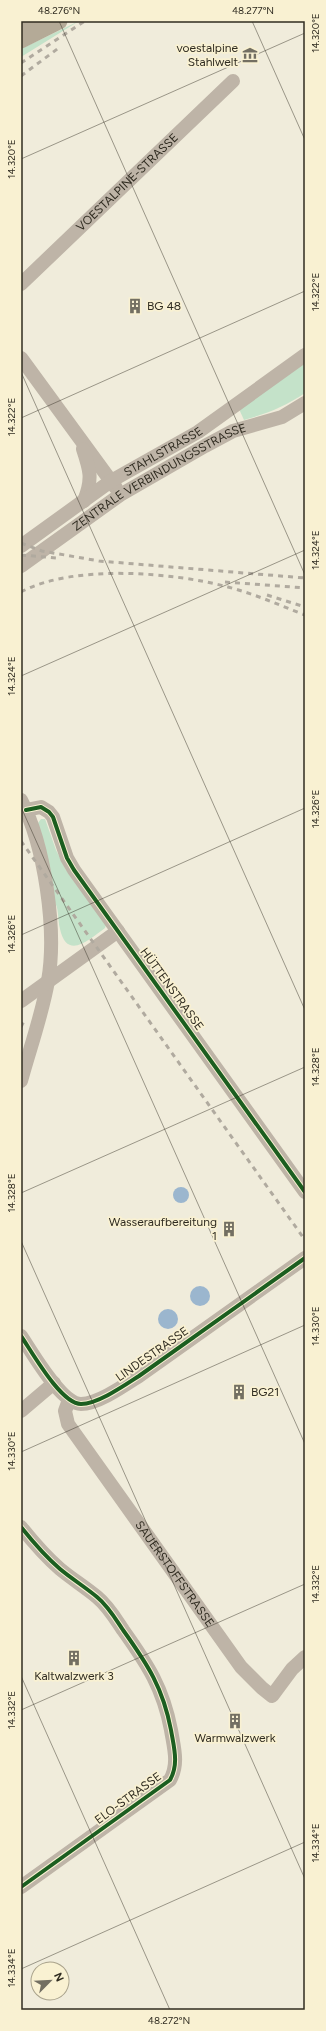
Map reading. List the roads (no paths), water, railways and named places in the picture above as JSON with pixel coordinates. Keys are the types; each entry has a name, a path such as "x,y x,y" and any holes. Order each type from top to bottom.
{"main road":[{"path":"21,25 30,21"},
{"path":"21,40 59,21"}],"street":[{"name":"VOESTALPINE-STRASSE","path":"21,284 233,82"},
{"name":"STAHLSTRASSE","path":"21,546 111,481 198,432 305,355"},
{"path":"21,358 120,495"},
{"name":"ZENTRALE VERBINDUNGSSTRASSE","path":"21,566 120,495 225,435 272,421 305,403"},
{"path":"78,436 90,475 90,487 84,501"},
{"path":"21,1081 48,981 51,946 48,897 35,837 23,805"},
{"name":"HÜTTENSTRASSE","path":"23,805 40,807 50,812 67,858 305,1192"},
{"path":"21,1001 118,931"},
{"name":"LINDESTRASSE","path":"69,1400 83,1404 120,1388 305,1258"},
{"path":"21,1336 54,1384 69,1400"},
{"path":"21,1411 54,1384"},
{"name":"SAUERSTOFFSTRASSE","path":"69,1400 65,1411 68,1424 241,1667 272,1696 292,1669 305,1657"},
{"name":"ELO-STRASSE","path":"21,1527 38,1548 60,1569 97,1597 109,1609 144,1658 153,1673 167,1712 176,1756 175,1770 170,1780 21,1886"}],"water":[{"path":"181,1187 188,1192 189,1195 184,1202 181,1203 174,1198 173,1195 178,1188"},
{"path":"200,1286 207,1289 210,1296 207,1303 200,1306 193,1303 190,1296 193,1289"},
{"path":"168,1309 175,1312 178,1319 175,1326 168,1329 161,1326 158,1319 161,1312"}],"railway":[{"path":"21,63 85,21"},
{"path":"21,76 60,47"},
{"path":"21,543 42,551 99,561 305,578"},
{"path":"21,555 57,558"},
{"path":"21,592 43,583 67,577 123,573 152,575 205,582 228,587 257,596 305,615"},
{"path":"225,582 305,588"},
{"path":"267,595 305,607"},
{"path":"21,841 305,1240"},
{"path":"21,1027 24,1021"}],"place":[{"name":"voestalpine Stahlwelt","path":"250,55"},
{"name":"BG 48","path":"135,306"},
{"name":"Wasseraufbereitung 1","path":"229,1229"},
{"name":"BG21","path":"239,1392"},
{"name":"Kaltwalzwerk 3","path":"74,1658"},
{"name":"Warmwalzwerk","path":"235,1721"}]}
